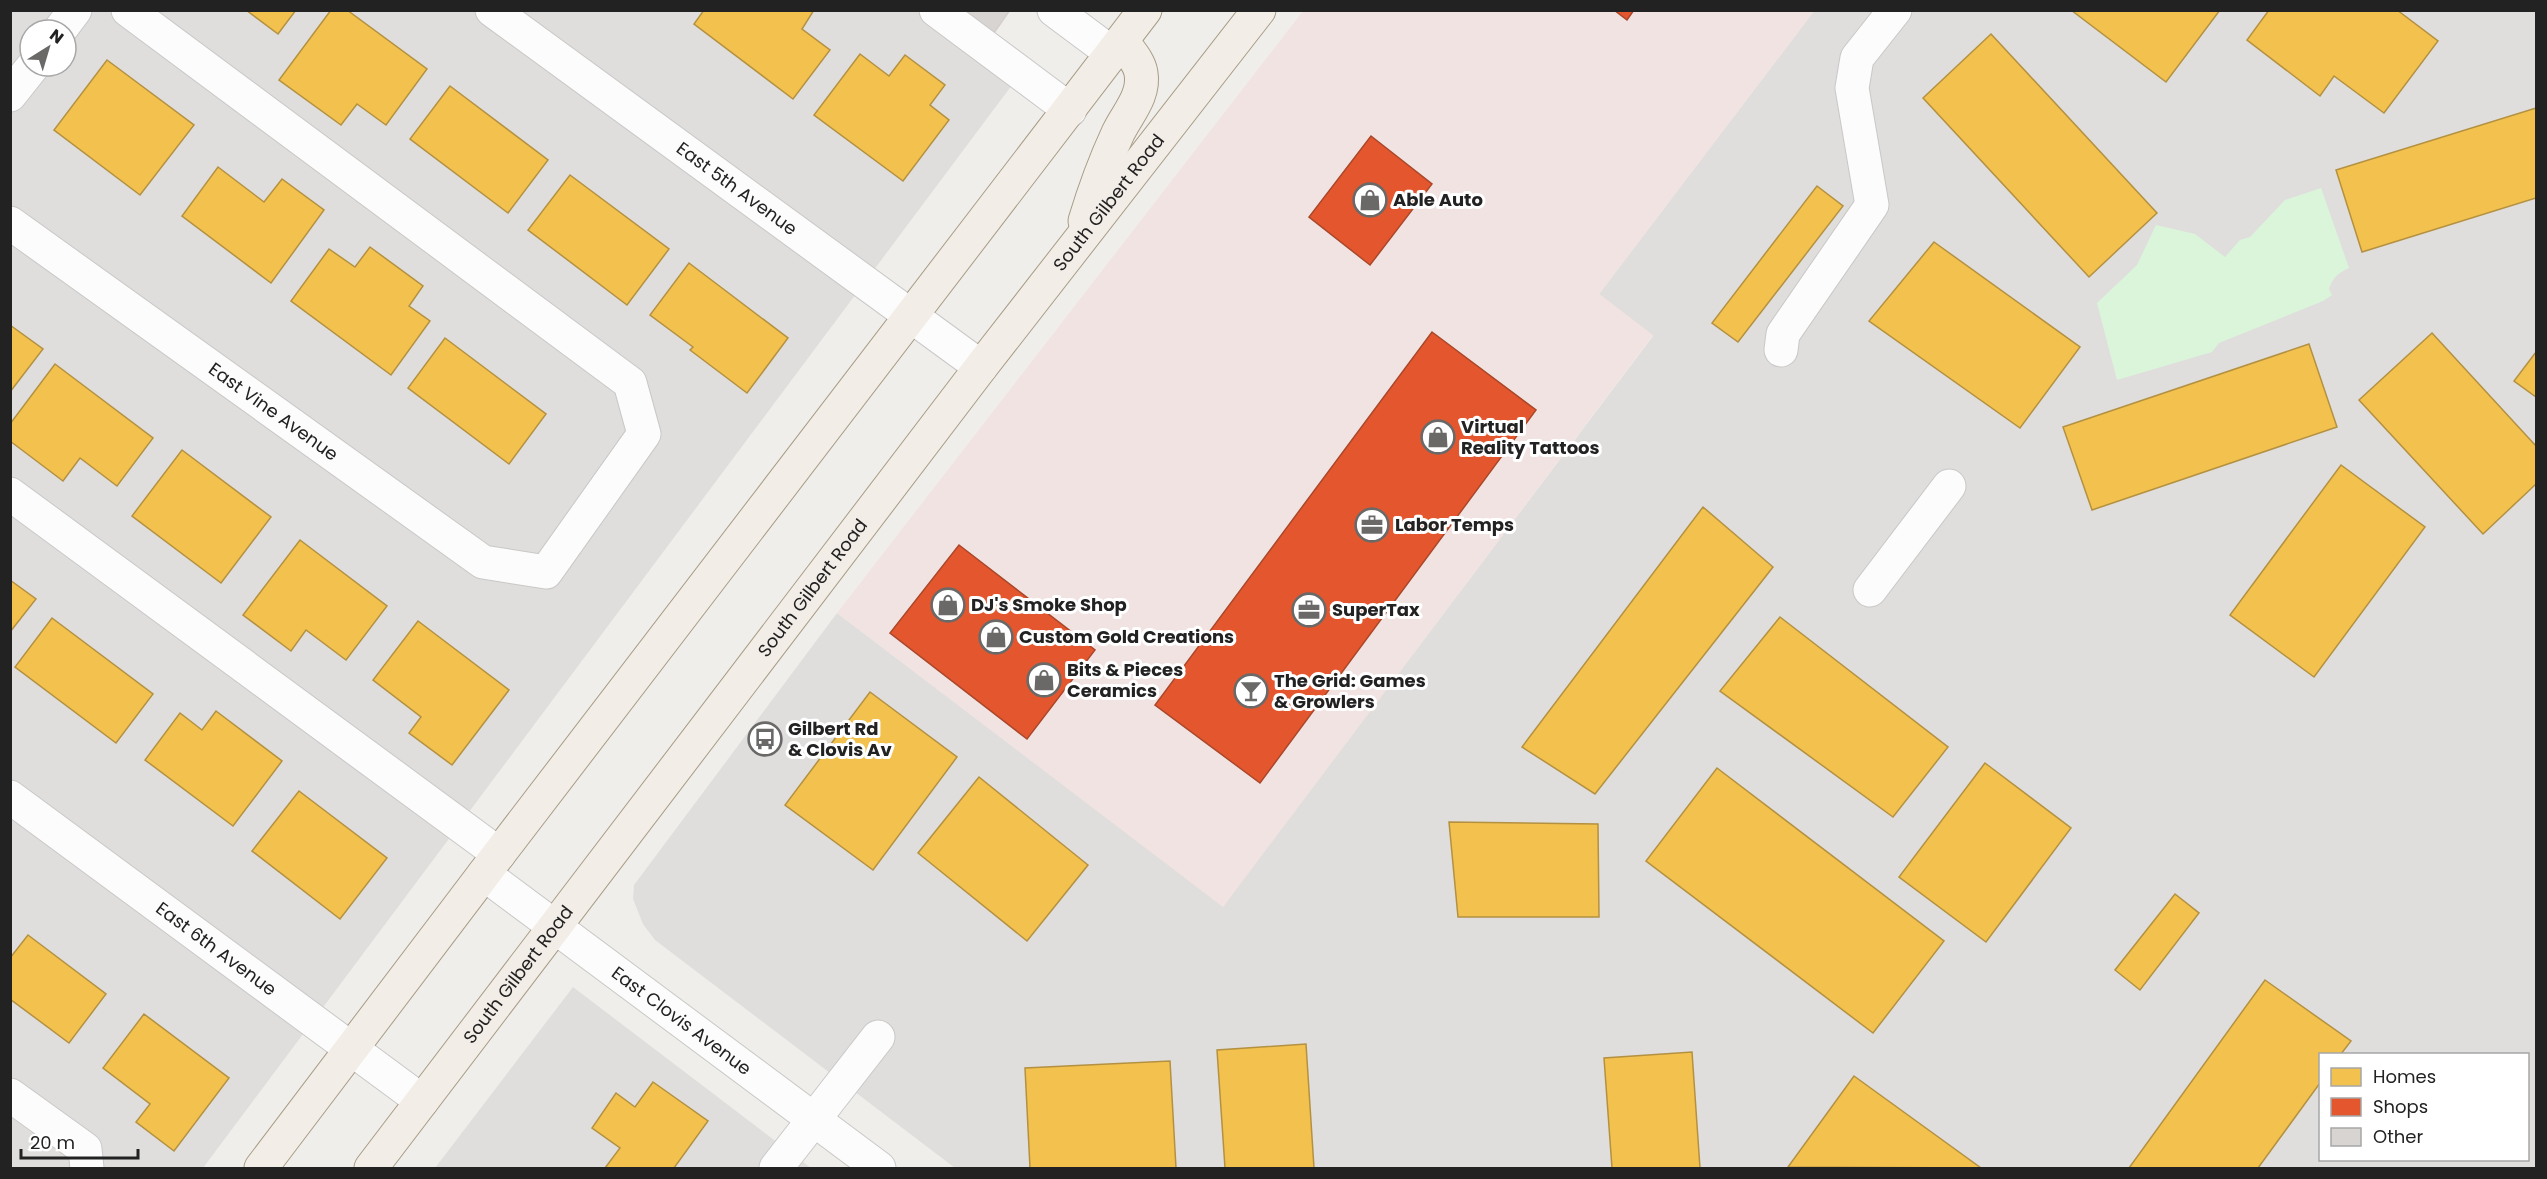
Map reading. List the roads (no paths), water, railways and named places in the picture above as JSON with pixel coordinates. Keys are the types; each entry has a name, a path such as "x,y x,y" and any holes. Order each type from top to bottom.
{"main road":[{"path":"261,1168 1145,10"},
{"name":"South Gilbert Road","path":"371,1168 981,367 1259,10"},
{"path":"1079,243 1118,132 1135,104 1141,85 1139,66 1118,47"}],"street":[{"name":"East Vine Avenue","path":"10,223 483,562 546,572 644,435 630,383 128,10"},
{"name":"East 5th Avenue","path":"492,10 981,367"},
{"path":"936,10 1070,110"},
{"path":"1053,10 1118,47"},
{"path":"1781,350 1783,334 1872,205 1852,88 1857,58 1895,10"},
{"path":"10,95 23,78"},
{"path":"1870,590 1949,486"},
{"name":"East Clovis Avenue","path":"10,494 491,864 555,927 879,1168"},
{"name":"East 6th Avenue","path":"10,797 422,1101"},
{"path":"776,1168 878,1036"},
{"path":"10,1095 85,1149 87,1168"}],"place":[{"name":"Able Auto","path":"1370,200"},
{"name":"Virtual Reality Tattoos","path":"1438,437"},
{"name":"Labor Temps","path":"1372,525"},
{"name":"DJ's Smoke Shop","path":"948,605"},
{"name":"SuperTax","path":"1309,610"},
{"name":"Custom Gold Creations","path":"996,637"},
{"name":"Bits & Pieces Ceramics","path":"1044,680"},
{"name":"The Grid: Games & Growlers","path":"1251,691"},
{"name":"Gilbert Rd & Clovis Av","path":"765,739"}]}
